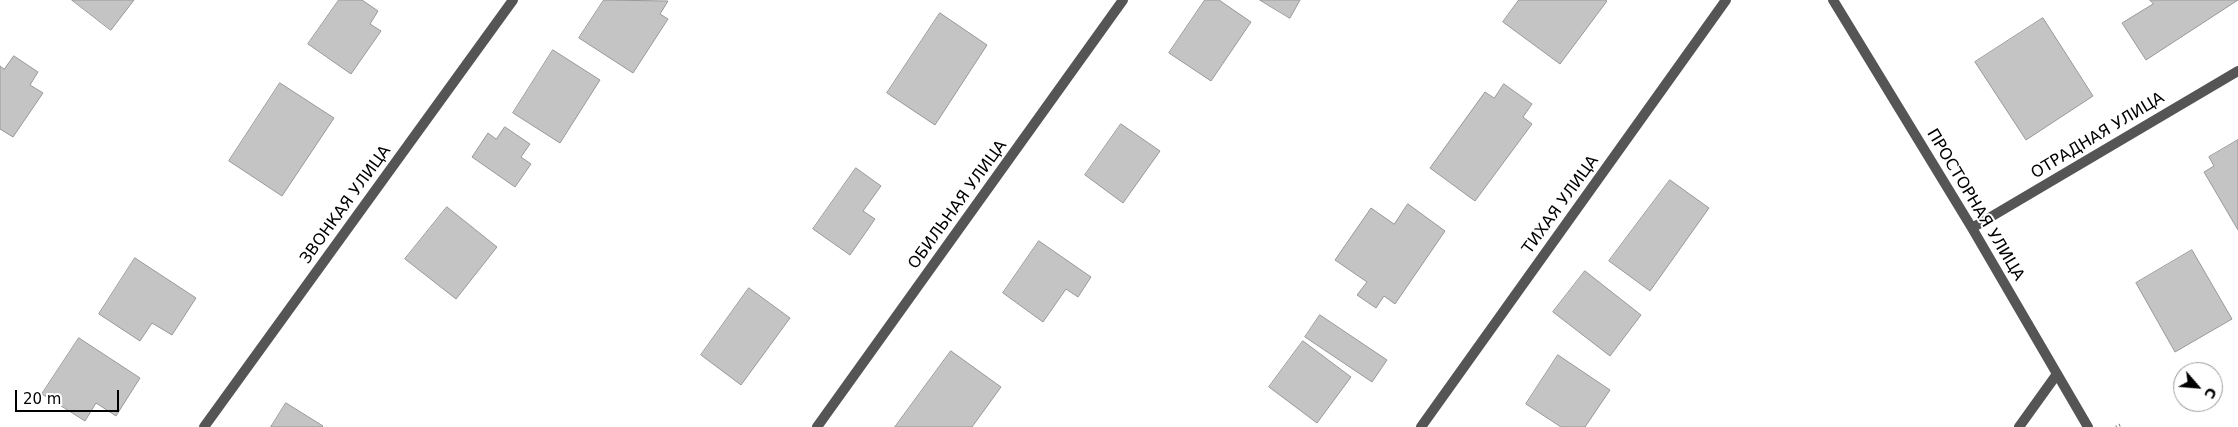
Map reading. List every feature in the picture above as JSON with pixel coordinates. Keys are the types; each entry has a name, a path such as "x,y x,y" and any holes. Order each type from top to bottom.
{"street":[{"name":"ЗВОНКАЯ УЛИЦА","path":"204,427 512,0"},
{"name":"ОБИЛЬНАЯ УЛИЦА","path":"817,427 1123,0"},
{"name":"ТИХАЯ УЛИЦА","path":"1421,427 1726,0"},
{"name":"ПРОСТОРНАЯ УЛИЦА","path":"1833,0 1972,228 2088,427"},
{"name":"ОТРАДНАЯ УЛИЦА","path":"1972,228 2238,71"},
{"path":"2019,427 2057,374"}],"path":[{"path":"2116,427 2122,424"}],"building":[{"path":"72,0 134,0 111,30"},
{"path":"339,0 362,0 378,11 370,24 381,31 351,74 308,44"},
{"path":"604,0 668,1 660,14 668,19 633,73 579,38"},
{"path":"1205,0 1219,0 1251,22 1211,81 1169,53"},
{"path":"1260,0 1300,0 1290,18"},
{"path":"1519,0 1607,1 1560,64 1503,22"},
{"path":"2150,0 2238,0 2146,60 2122,23 2153,4"},
{"path":"940,13 987,45 935,125 887,93"},
{"path":"2043,18 2093,96 2026,140 1975,62"},
{"path":"553,50 600,80 560,143 513,113"},
{"path":"14,56 38,72 30,85 43,93 13,137 0,129 0,66 4,69"},
{"path":"280,83 334,118 282,196 229,161"},
{"path":"1504,84 1532,104 1523,117 1532,124 1475,201 1430,168 1485,92 1494,98"},
{"path":"1121,124 1160,151 1123,203 1085,175"},
{"path":"505,127 530,144 521,157 531,164 515,187 472,157 488,133 496,139"},
{"path":"2238,140 2238,230 2204,172 2214,166 2209,157"},
{"path":"856,168 881,186 863,211 875,219 850,255 813,229"},
{"path":"1670,180 1709,208 1650,291 1609,261"},
{"path":"1408,204 1445,231 1395,304 1384,296 1376,308 1357,295 1367,282 1335,260 1371,208 1394,224"},
{"path":"447,207 497,247 456,299 405,259"},
{"path":"1039,241 1091,277 1078,297 1066,289 1043,322 1003,293"},
{"path":"2192,250 2232,319 2175,352 2136,283"},
{"path":"135,258 196,298 172,335 152,323 140,341 99,314"},
{"path":"1585,271 1641,315 1610,356 1553,312"},
{"path":"749,288 790,318 741,385 701,355"},
{"path":"1320,315 1387,360 1372,382 1305,337"},
{"path":"79,338 140,378 116,416 96,403 85,421 42,394"},
{"path":"1303,341 1351,377 1317,423 1269,387"},
{"path":"951,351 1001,387 972,427 895,427"},
{"path":"1558,355 1610,390 1585,427 1561,427 1526,404"},
{"path":"286,403 323,426 271,427"}]}
